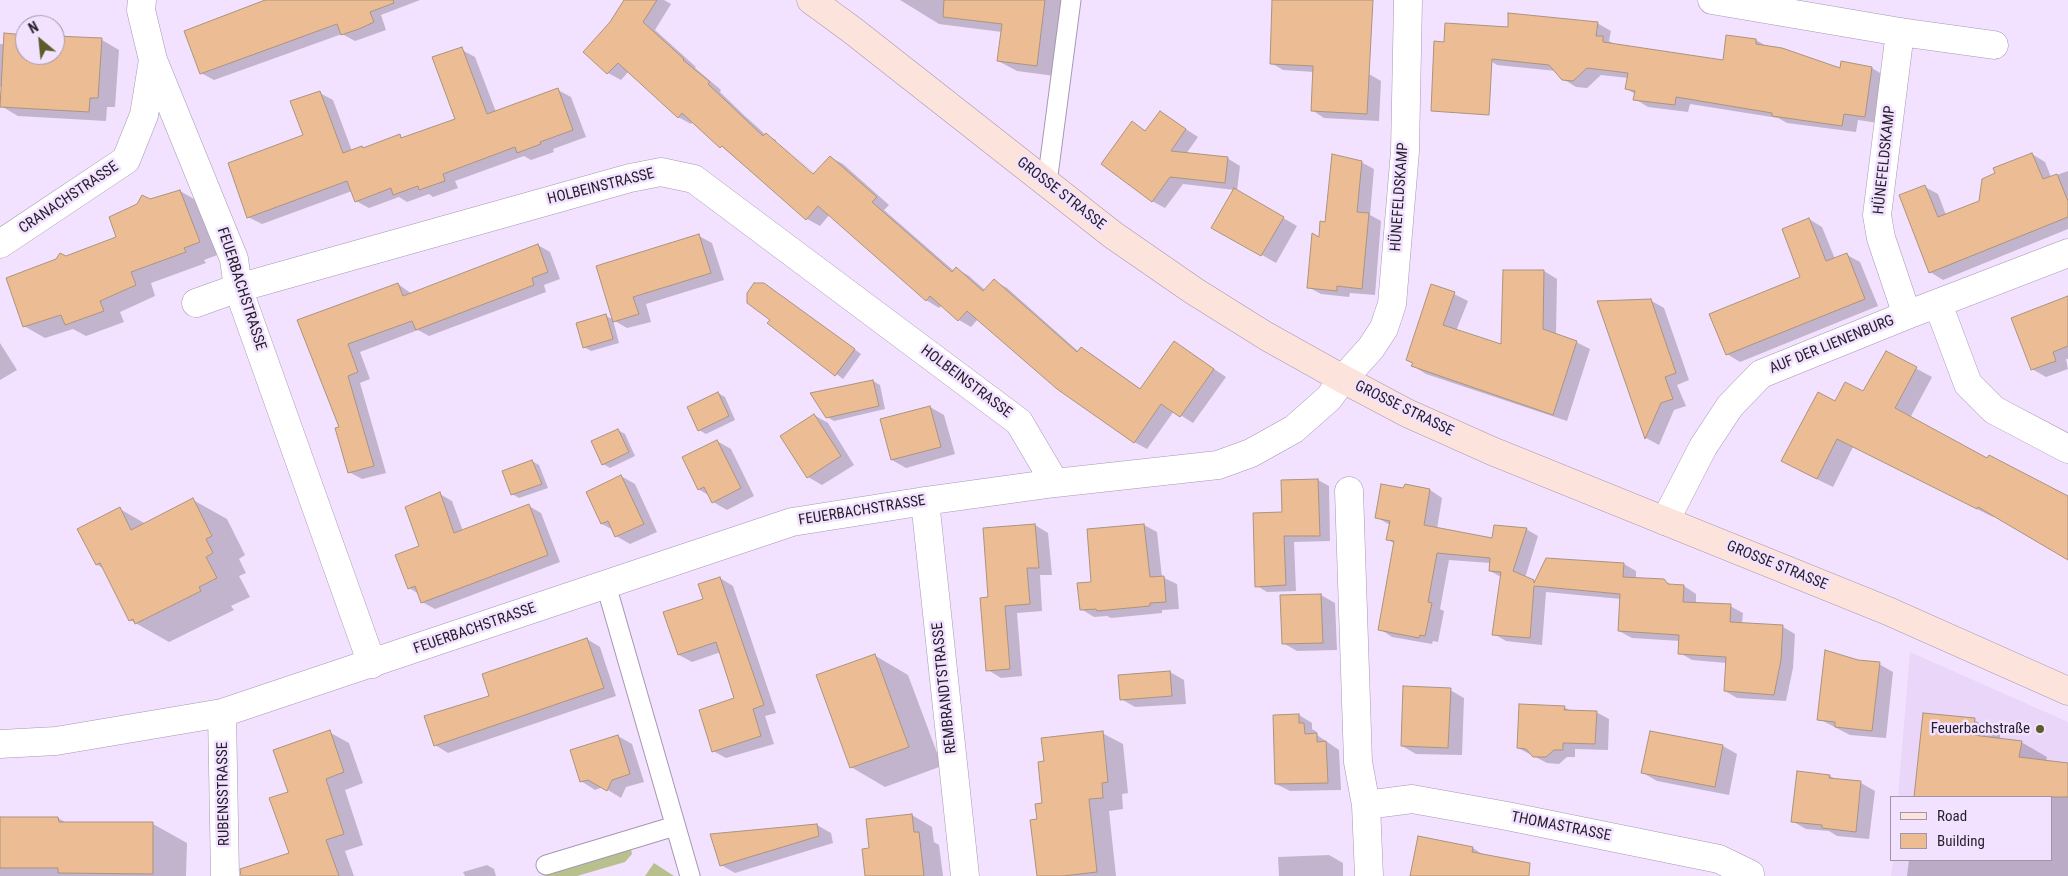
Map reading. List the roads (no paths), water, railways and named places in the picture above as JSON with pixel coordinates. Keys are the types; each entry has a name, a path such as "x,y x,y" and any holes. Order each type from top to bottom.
{"main road":[{"name":"GROSSE STRASSE","path":"811,0 852,30 1113,235 1188,287 1266,336 1343,379 1407,413 1484,447 1888,611 2068,691"}],"street":[{"name":"FEUERBACHSTRASSE","path":"142,0 141,10 153,60 234,259 238,288 372,664"},
{"name":"HÜNEFELDSKAMP","path":"1343,379 1371,348 1384,328 1392,304 1405,151 1408,0"},
{"path":"1712,0 1900,32 1994,45"},
{"name":"HÜNEFELDSKAMP","path":"1900,32 1876,215 1881,238 1907,315"},
{"name":"CRANACHSTRASSE","path":"0,244 126,160 144,115 153,60"},
{"name":"HOLBEINSTRASSE","path":"196,303 238,288 630,178 661,172 694,179 1019,422 1055,483"},
{"name":"AUF DER LIENENBURG","path":"1665,521 1702,447 1730,406 1761,374 2068,253"},
{"path":"1938,304 1968,384 1994,410 2068,449"},
{"name":"FEUERBACHSTRASSE","path":"0,744 56,741 222,713 792,522 1055,483 1218,465 1251,453 1294,429 1330,398 1343,379"},
{"path":"1349,492 1358,762 1366,805 1369,876"},
{"name":"REMBRANDTSTRASSE","path":"925,501 965,876"},
{"name":"RUBENSSTRASSE","path":"222,713 226,876"},
{"name":"THOMASTRASSE","path":"1366,805 1412,799 1507,816 1719,859 1750,874 1750,876"}],"lane":[{"path":"1047,184 1071,0"},
{"path":"606,585 690,876"},
{"path":"546,865 675,826"}],"place":[{"name":"Feuerbachstraße","path":"2040,729"}]}
